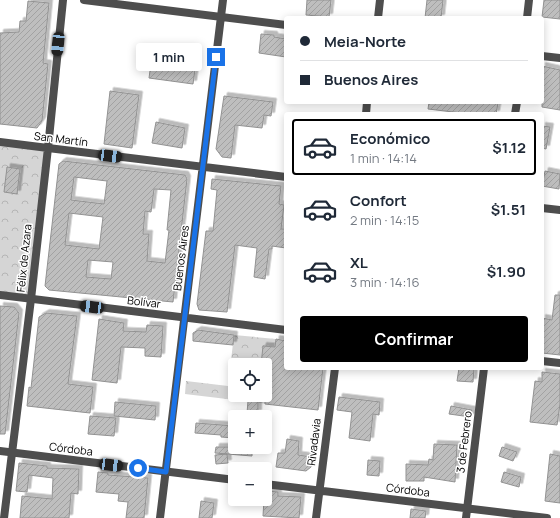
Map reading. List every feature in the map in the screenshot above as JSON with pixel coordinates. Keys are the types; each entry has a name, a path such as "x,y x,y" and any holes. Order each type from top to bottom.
{"street":[{"name":"Félix de Azara","path":"4,518 3,494 12,453 31,299 63,0"},
{"path":"84,0 284,25"},
{"name":"Buenos Aires","path":"160,518 223,0"},
{"path":"378,16 380,0"},
{"path":"527,16 529,0"},
{"path":"544,56 560,58"},
{"name":"San Martín","path":"0,142 284,177"},
{"path":"544,208 560,210"},
{"name":"Bolívar","path":"0,296 284,330"},
{"path":"544,361 560,363"},
{"name":"Rivadavia","path":"316,518 334,370"},
{"name":"3 de Febrero","path":"466,518 484,370"},
{"name":"Córdoba","path":"0,451 228,479"},
{"name":"Córdoba","path":"272,485 547,518"}],"green space":[{"path":"0,143 47,149 30,299 0,295"},
{"path":"234,335 276,339 272,372 272,358 231,358"},
{"path":"186,381 228,386 228,399 185,394"},
{"path":"251,402 268,402 268,404"}],"building":[{"path":"307,0 331,0 329,16 306,15"},
{"path":"427,0 443,0 441,16 425,16"},
{"path":"544,0 560,0 560,19 542,16"},
{"path":"28,1 49,3 43,63 48,64 42,121 37,128 0,124 0,33 19,32 20,21 26,21"},
{"path":"261,34 274,35 274,37 284,39 284,57 259,53"},
{"path":"153,49 197,55 193,84 149,78"},
{"path":"544,66 560,70 560,110 542,107 542,104 544,104"},
{"path":"110,91 139,95 132,148 104,144"},
{"path":"224,96 273,102 271,116 264,115 262,128 235,125 231,158 222,157 216,149"},
{"path":"429,104 498,104 496,112 453,112 428,109"},
{"path":"156,122 185,128 182,148 152,143"},
{"path":"544,126 550,127 546,149 544,148"},
{"path":"63,161 185,175 187,179 173,302 49,290 45,286 59,164","holes":["74,177 107,181 104,204 71,200","154,189 171,190 167,230 169,230 165,263 147,261 149,234 143,234 145,211 151,212","69,213 103,217 99,249 65,245","88,260 113,262 111,279 86,277"]},
{"path":"7,167 20,169 17,194 4,192"},
{"path":"545,171 560,174 559,189 544,186"},
{"path":"212,179 281,186 279,204 284,205 281,229 284,229 284,248 272,246 272,249 269,249 265,279 254,277 257,248 235,245 227,312 199,310 197,304 206,231 213,231 217,190 211,189"},
{"path":"555,295 560,295 560,355 544,353 544,318 552,320"},
{"path":"0,306 14,307 19,313 5,434 0,434"},
{"path":"46,313 77,316 68,384 93,387 90,413 27,406 29,387 31,388 39,317"},
{"path":"99,319 124,323 123,331 146,332 147,325 163,326 161,357 145,356 145,348 121,347 117,383 92,380"},
{"path":"198,330 234,335 233,345 193,341 193,333"},
{"path":"276,339 284,341 284,370 323,370 318,410 265,404 265,402 272,402 272,358 262,358 263,346 275,347"},
{"path":"459,370 474,370 473,382 457,381"},
{"path":"542,372 560,374 560,404 557,425 530,422 535,381 542,382"},
{"path":"339,397 380,402 379,415 373,414 370,441 349,438 352,412 337,410"},
{"path":"115,402 156,406 155,420 114,416"},
{"path":"248,402 258,402 258,410 247,410"},
{"path":"451,406 472,410 471,417 449,414"},
{"path":"90,416 116,418 114,436 88,434"},
{"path":"196,423 228,425 228,438 221,437 221,435 195,433"},
{"path":"287,439 299,441 298,455 312,457 311,467 306,471 276,467 278,453 285,453"},
{"path":"434,444 457,445 455,482 424,477 424,481 406,481 406,464 428,465 429,459 433,460"},
{"path":"216,447 228,447 228,454 252,454 252,456 215,453"},
{"path":"502,447 517,452 513,461 499,456"},
{"path":"227,454 228,463 216,464 215,455"},
{"path":"550,454 560,456 560,503 545,501"},
{"path":"368,460 380,461 379,476 367,475"},
{"path":"19,463 47,466 47,468 79,469 78,494 71,493 69,518 20,518 22,496 52,499 53,478 29,475 27,492 16,491"},
{"path":"98,472 108,473 108,475 148,478 144,518 126,518 128,502 118,501 119,494 96,492"},
{"path":"504,472 521,477 519,487 501,482"},
{"path":"272,491 278,492 278,496 301,497 299,518 263,516 264,506 272,506"},
{"path":"201,501 214,503 212,518 199,518"},
{"path":"411,509 426,511 425,518 410,518"}],"route":[{"path":"138,468 166,472 216,57"}]}
